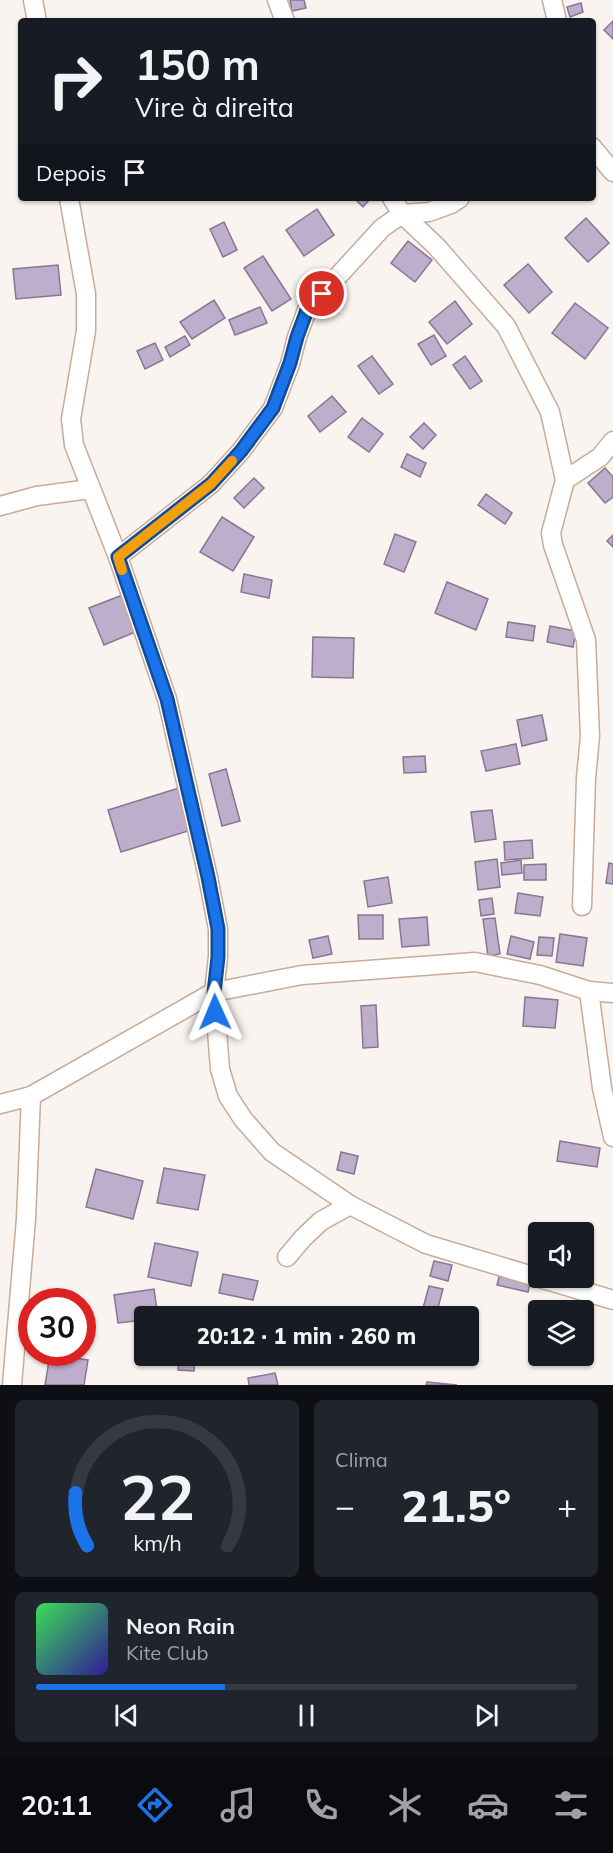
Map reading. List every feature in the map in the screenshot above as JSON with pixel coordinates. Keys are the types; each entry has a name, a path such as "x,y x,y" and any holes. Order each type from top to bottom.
{"street":[{"path":"33,0 36,18"},
{"path":"277,0 284,18"},
{"path":"552,0 556,18"},
{"path":"596,152 613,172"},
{"path":"70,201 86,294 86,331 71,418 74,445 118,557 167,699 218,929 214,993 220,1069 228,1096 243,1119 272,1152 350,1205 426,1244 613,1300"},
{"path":"394,201 402,214 436,246 506,326 550,412 565,480 551,533 553,545 586,640 590,736 586,778 582,906"},
{"path":"118,557 211,484 241,451 273,408 307,310 382,228 402,214 429,212 456,201"},
{"path":"565,480 600,457 613,441"},
{"path":"0,507 37,496 90,489"},
{"path":"0,1104 31,1096 214,993 302,975 475,962 540,975 589,991 613,993"},
{"path":"589,991 602,1088 613,1137"},
{"path":"12,1385 26,1219 31,1096"},
{"path":"287,1257 321,1221 350,1205"}],"building":[{"path":"290,0 304,0 306,8 292,11"},
{"path":"581,3 583,12 570,17 567,7"},
{"path":"613,21 613,39 604,30"},
{"path":"357,201 368,201 363,207"},
{"path":"317,209 334,235 304,256 286,230"},
{"path":"586,218 609,243 588,262 565,238"},
{"path":"224,222 237,250 223,257 210,229"},
{"path":"408,241 432,260 415,282 391,263"},
{"path":"263,256 291,299 272,311 244,268"},
{"path":"528,264 552,292 529,313 504,285"},
{"path":"58,265 61,295 16,299 13,269"},
{"path":"214,300 225,318 192,339 180,322"},
{"path":"455,301 472,324 447,344 429,322"},
{"path":"575,303 608,328 585,359 552,333"},
{"path":"260,307 267,323 235,335 229,320"},
{"path":"434,335 446,356 431,365 418,344"},
{"path":"185,336 190,345 170,357 165,347"},
{"path":"155,343 163,360 145,369 137,351"},
{"path":"372,356 393,384 379,394 358,366"},
{"path":"465,356 482,381 470,389 453,365"},
{"path":"332,396 346,412 320,432 308,416"},
{"path":"362,418 383,434 369,452 348,437"},
{"path":"424,423 436,435 423,449 410,437"},
{"path":"407,454 426,463 420,477 401,467"},
{"path":"605,468 613,477 613,497 605,503 588,483"},
{"path":"254,478 264,488 244,508 234,498"},
{"path":"486,494 512,513 505,524 478,505"},
{"path":"222,517 254,537 233,571 200,552"},
{"path":"395,534 416,542 404,572 384,564"},
{"path":"613,535 613,547 607,541"},
{"path":"244,574 272,580 269,598 241,592"},
{"path":"447,582 488,599 476,630 435,613"},
{"path":"125,594 140,630 104,645 89,608"},
{"path":"508,622 535,626 533,641 506,637"},
{"path":"550,626 576,631 573,647 547,642"},
{"path":"313,637 354,638 353,678 312,677"},
{"path":"542,715 547,740 522,746 517,720"},
{"path":"516,744 520,764 486,771 481,751"},
{"path":"425,756 426,772 404,773 403,757"},
{"path":"226,769 240,821 222,826 209,774"},
{"path":"179,788 191,830 121,852 108,810"},
{"path":"492,810 496,839 475,842 471,812"},
{"path":"532,840 533,858 505,860 504,842"},
{"path":"497,859 500,887 478,890 475,862"},
{"path":"521,860 522,873 502,875 501,863"},
{"path":"609,863 613,864 613,884 606,883"},
{"path":"546,864 546,880 524,880 524,865"},
{"path":"388,877 392,903 368,907 364,881"},
{"path":"518,893 543,897 540,916 515,913"},
{"path":"492,898 494,914 481,916 479,900"},
{"path":"358,915 383,915 383,939 359,939"},
{"path":"427,917 429,945 402,947 399,919"},
{"path":"495,918 500,954 488,956 483,919"},
{"path":"560,934 587,938 583,966 556,962"},
{"path":"328,936 332,954 313,958 309,940"},
{"path":"511,936 534,942 530,959 507,954"},
{"path":"539,937 554,938 552,956 537,955"},
{"path":"525,997 558,1000 555,1028 523,1026"},
{"path":"376,1005 378,1047 363,1048 361,1006"},
{"path":"560,1141 600,1148 597,1167 557,1161"},
{"path":"341,1152 358,1156 354,1174 337,1170"},
{"path":"164,1168 205,1175 198,1210 157,1203"},
{"path":"96,1169 143,1181 133,1219 86,1207"},
{"path":"155,1243 198,1252 191,1286 148,1277"},
{"path":"434,1261 452,1265 448,1281 430,1276"},
{"path":"500,1273 528,1279 529,1288 528,1292 497,1285"},
{"path":"223,1274 258,1281 253,1300 219,1293"},
{"path":"429,1286 443,1289 438,1306 424,1306"},
{"path":"154,1289 156,1306 134,1306 134,1321 118,1323 114,1295"},
{"path":"48,1366 87,1366 84,1385 45,1385"},
{"path":"178,1366 194,1366 194,1371 178,1370"},
{"path":"275,1373 278,1385 249,1385 248,1378"},
{"path":"427,1382 457,1385 426,1385"}],"slow traffic":[{"path":"122,570 118,557 211,484 232,461"}],"route":[{"path":"215,1012 218,929 208,877 167,699 118,557 211,484 241,451 273,408 307,310 322,294"}]}
